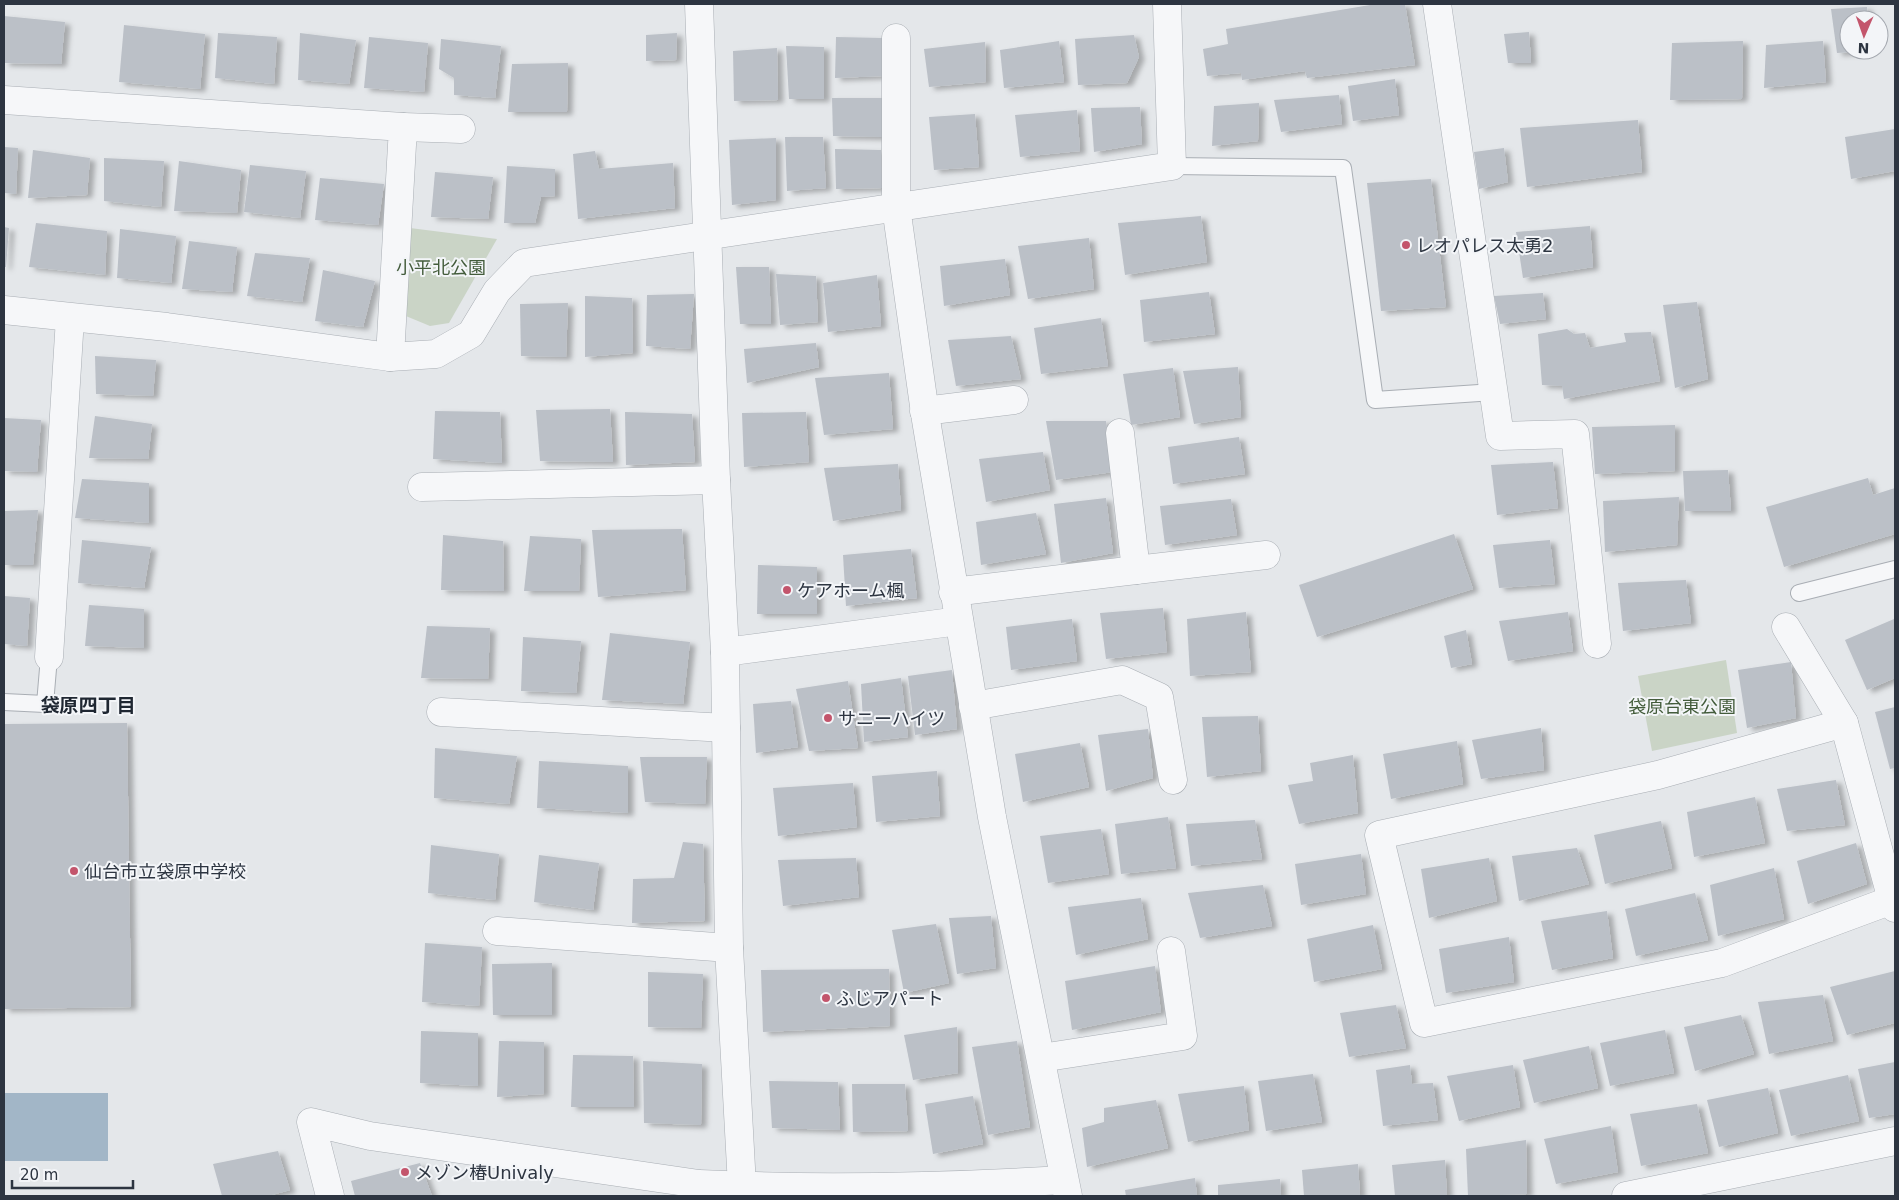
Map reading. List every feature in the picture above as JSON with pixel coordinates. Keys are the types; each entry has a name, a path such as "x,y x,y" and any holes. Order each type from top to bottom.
{"street":[{"path":"699,4 709,237 716,480 725,652 729,948 742,1186"},
{"path":"4,310 167,327 390,356 436,354 471,334 496,291 524,263 709,237 1172,166 1167,4"},
{"path":"1437,4 1500,436 1575,434 1597,644"},
{"path":"330,1196 311,1122 370,1136 701,1190 742,1186 1066,1188 992,817 924,411 896,208 896,38"},
{"path":"4,100 403,127 461,129"},
{"path":"390,356 403,127"},
{"path":"49,656 70,318"},
{"path":"924,411 1014,400"},
{"path":"1120,433 1136,570"},
{"path":"422,487 716,480"},
{"path":"953,592 1266,555"},
{"path":"725,652 959,621"},
{"path":"1786,627 1844,723 1894,902 1722,963 1424,1023 1379,835 1658,775 1844,723"},
{"path":"973,706 1122,680 1160,697 1173,780"},
{"path":"441,712 726,728"},
{"path":"497,931 729,948"},
{"path":"1041,1058 1183,1036 1171,951"},
{"path":"1626,1196 1895,1141"}],"lane":[{"path":"1172,166 1343,168 1375,400 1494,392"},
{"path":"1799,593 1895,569"},
{"path":"4,702 45,704 49,656"}],"green space":[{"name":"小平北公園","path":"410,228 497,239 449,323 430,326 401,314"},
{"name":"袋原台東公園","path":"1726,660 1737,733 1652,751 1638,676"}],"water":[{"path":"4,1093 108,1093 108,1161 4,1161"}],"building":[{"path":"1376,4 1405,4 1415,65 1307,78 1305,71 1242,80 1241,73 1207,76 1203,49 1228,44 1226,29"},
{"path":"1867,7 1867,10 1839,10 1839,53 1837,53 1831,9"},
{"path":"4,16 65,22 61,64 4,63"},
{"path":"124,25 205,34 200,89 119,82"},
{"path":"1529,32 1531,63 1508,63 1504,34"},
{"path":"218,33 277,37 274,84 215,78"},
{"path":"300,33 356,40 349,84 298,80"},
{"path":"677,33 676,60 646,61 646,35"},
{"path":"1134,35 1139,57 1127,83 1078,85 1075,39"},
{"path":"369,37 428,43 424,92 364,88"},
{"path":"836,37 883,38 883,76 835,78"},
{"path":"441,39 501,46 495,98 454,95 454,78 439,69"},
{"path":"1059,41 1064,82 1004,88 1000,50"},
{"path":"1743,41 1742,99 1670,100 1672,43"},
{"path":"1823,41 1826,82 1764,88 1766,45"},
{"path":"985,42 986,82 929,87 924,49"},
{"path":"786,46 824,47 824,99 789,99"},
{"path":"777,48 778,100 734,101 733,51"},
{"path":"568,63 567,112 508,112 512,64"},
{"path":"1395,79 1399,115 1353,121 1348,86"},
{"path":"1339,95 1342,124 1281,132 1274,100"},
{"path":"832,98 883,98 883,137 833,136"},
{"path":"1259,103 1258,141 1212,146 1214,106"},
{"path":"1140,107 1142,144 1094,152 1091,108"},
{"path":"1077,110 1080,151 1020,157 1015,115"},
{"path":"975,114 979,167 934,170 929,117"},
{"path":"1638,120 1642,172 1527,187 1520,128"},
{"path":"1895,129 1895,171 1851,179 1845,137"},
{"path":"785,137 823,137 826,188 787,191"},
{"path":"776,138 776,200 732,205 729,140"},
{"path":"4,147 18,148 16,194 4,193"},
{"path":"1504,148 1508,182 1479,189 1474,152"},
{"path":"835,149 881,150 882,188 836,189"},
{"path":"33,150 90,158 87,195 28,198"},
{"path":"595,151 599,169 673,163 675,208 578,219 573,154"},
{"path":"104,158 164,161 161,207 104,201"},
{"path":"179,161 241,170 237,213 174,211"},
{"path":"250,165 306,171 300,218 244,212"},
{"path":"507,166 555,169 555,196 541,197 535,223 504,223"},
{"path":"435,172 493,177 488,219 431,217"},
{"path":"320,178 384,184 378,225 315,220"},
{"name":"レオパレス太勇2","path":"1431,179 1446,307 1381,311 1367,183"},
{"path":"1201,216 1207,262 1125,275 1118,223"},
{"path":"36,223 107,231 105,275 29,267"},
{"path":"1590,226 1593,267 1523,278 1516,232"},
{"path":"4,227 9,228 6,267 4,267"},
{"path":"120,229 176,236 171,283 117,278"},
{"path":"1089,238 1094,289 1028,299 1018,246"},
{"path":"189,241 237,247 232,292 182,289"},
{"path":"255,253 310,258 302,302 247,296"},
{"path":"1005,259 1010,295 944,306 940,266"},
{"path":"736,267 769,267 771,324 740,324"},
{"path":"323,270 375,281 363,327 315,321"},
{"path":"776,274 816,276 818,322 780,325"},
{"path":"877,275 881,326 828,332 823,283"},
{"path":"1209,292 1215,334 1144,342 1140,300"},
{"path":"1543,293 1546,319 1500,324 1494,296"},
{"path":"694,294 690,349 646,346 647,295"},
{"path":"585,296 632,298 633,353 585,357"},
{"path":"1697,302 1708,379 1675,388 1663,305"},
{"path":"568,303 566,357 521,356 520,304"},
{"path":"1101,318 1108,366 1041,374 1034,328"},
{"path":"1567,329 1574,334 1585,333 1590,348 1626,342 1624,333 1651,332 1660,381 1564,399 1562,386 1542,385 1538,334"},
{"path":"1011,336 1021,379 956,386 948,340"},
{"path":"816,343 819,367 747,383 744,349"},
{"path":"95,356 156,360 153,396 96,394"},
{"path":"1238,367 1241,417 1194,424 1183,371"},
{"path":"1173,368 1180,417 1131,425 1123,374"},
{"path":"889,373 893,429 824,435 815,378"},
{"path":"610,409 613,462 540,461 536,410"},
{"path":"435,411 500,412 502,463 433,459"},
{"path":"625,412 692,414 695,462 626,465"},
{"path":"806,412 809,462 744,467 742,413"},
{"path":"95,416 152,424 148,459 89,458"},
{"path":"4,418 41,420 37,472 4,471"},
{"path":"1046,421 1106,421 1113,472 1056,480"},
{"path":"1675,425 1675,471 1595,474 1592,427"},
{"path":"1239,437 1245,474 1173,484 1168,447"},
{"path":"1043,452 1050,490 986,502 979,459"},
{"path":"1553,462 1558,508 1497,515 1491,465"},
{"path":"898,464 901,510 833,521 824,468"},
{"path":"1728,470 1731,511 1685,511 1683,471"},
{"path":"1868,478 1873,495 1895,488 1895,534 1784,567 1766,507"},
{"path":"82,479 149,483 149,523 75,518"},
{"path":"1679,497 1677,545 1605,552 1603,501"},
{"path":"1106,498 1113,553 1061,563 1054,504"},
{"path":"1231,499 1237,535 1165,545 1160,506"},
{"path":"38,510 33,565 4,565 4,511"},
{"path":"1036,513 1046,554 981,565 976,522"},
{"path":"682,529 686,590 598,597 592,530"},
{"path":"1454,534 1473,589 1317,637 1299,585"},
{"path":"443,535 503,541 504,591 441,590"},
{"path":"530,536 581,539 579,591 524,591"},
{"path":"82,540 151,547 144,588 78,583"},
{"path":"1550,540 1555,584 1499,588 1493,545"},
{"path":"911,549 917,598 846,606 843,555"},
{"name":"ケアホーム楓","path":"758,565 817,567 817,614 757,614"},
{"path":"1686,580 1691,623 1623,631 1618,583"},
{"path":"4,596 30,598 27,646 4,644"},
{"path":"89,605 144,609 144,648 85,646"},
{"path":"1163,608 1167,652 1106,659 1100,613"},
{"path":"1246,612 1251,672 1190,676 1187,619"},
{"path":"1568,612 1573,651 1508,661 1499,621"},
{"path":"1072,619 1077,661 1011,670 1006,627"},
{"path":"1894,619 1895,678 1867,690 1845,640"},
{"path":"427,626 490,628 488,679 421,678"},
{"path":"1466,630 1472,664 1451,668 1444,636"},
{"path":"610,633 690,642 683,704 602,700"},
{"path":"523,637 581,641 576,693 521,691"},
{"path":"1791,662 1796,718 1747,728 1738,670"},
{"path":"952,670 957,729 915,735 908,676"},
{"path":"901,678 908,737 864,742 861,684"},
{"name":"サニーハイツ","path":"848,681 858,748 809,751 796,689"},
{"path":"791,701 798,747 756,753 753,704"},
{"path":"1895,707 1895,768 1890,769 1875,712"},
{"path":"1258,716 1261,771 1207,777 1202,717"},
{"path":"127,723 131,1007 4,1009 4,724"},
{"path":"1541,728 1544,770 1481,779 1472,740"},
{"path":"1148,729 1153,778 1106,791 1098,735"},
{"path":"1457,741 1463,784 1391,799 1383,754"},
{"path":"1080,743 1089,787 1023,802 1015,754"},
{"path":"435,748 517,756 509,804 434,798"},
{"path":"1353,755 1358,813 1299,824 1288,785 1313,781 1310,763"},
{"path":"640,757 707,757 705,804 645,802"},
{"path":"539,761 628,766 628,813 537,808"},
{"path":"937,771 940,816 876,822 872,776"},
{"path":"1836,780 1845,825 1787,831 1777,789"},
{"path":"853,783 857,827 778,836 773,788"},
{"path":"1755,797 1765,843 1694,857 1687,812"},
{"path":"1168,817 1176,868 1121,874 1115,824"},
{"path":"1255,820 1262,859 1191,866 1186,824"},
{"path":"1661,821 1672,868 1605,884 1594,835"},
{"path":"1101,829 1109,874 1048,883 1040,836"},
{"path":"683,842 703,844 705,921 632,923 633,879 674,878"},
{"path":"1856,843 1867,884 1808,904 1797,861"},
{"path":"431,845 499,854 495,900 428,893"},
{"path":"1577,848 1589,884 1519,901 1512,856"},
{"path":"1361,854 1366,894 1301,905 1295,864"},
{"path":"539,855 599,863 593,910 534,902"},
{"path":"856,858 859,897 783,906 778,860"},
{"path":"1489,858 1497,901 1429,918 1421,869"},
{"path":"1774,868 1784,919 1718,936 1710,885"},
{"path":"1263,885 1272,926 1200,938 1188,893"},
{"path":"1695,893 1708,940 1636,956 1625,909"},
{"path":"1141,898 1148,939 1076,955 1068,907"},
{"path":"1607,911 1613,958 1552,970 1541,921"},
{"path":"991,916 996,968 957,974 949,918"},
{"path":"936,924 949,983 904,993 892,930"},
{"path":"1373,925 1382,969 1314,982 1307,939"},
{"path":"1509,937 1514,982 1446,993 1439,949"},
{"path":"425,943 482,947 479,1006 422,1002"},
{"path":"552,963 552,1015 493,1015 492,964"},
{"path":"1155,966 1161,1012 1072,1030 1065,981"},
{"name":"ふじアパート","path":"889,969 890,1026 763,1032 761,970"},
{"path":"1895,971 1895,1023 1847,1035 1830,987"},
{"path":"648,972 703,974 701,1028 648,1027"},
{"path":"1823,995 1833,1041 1769,1054 1758,1002"},
{"path":"1396,1005 1406,1048 1349,1057 1340,1013"},
{"path":"1741,1015 1754,1054 1695,1071 1684,1027"},
{"path":"957,1027 958,1073 913,1080 904,1035"},
{"path":"1665,1030 1674,1073 1610,1086 1600,1043"},
{"path":"421,1031 478,1033 478,1086 420,1083"},
{"path":"499,1041 544,1042 544,1094 497,1097"},
{"path":"1017,1041 1030,1127 988,1135 972,1047"},
{"path":"1589,1046 1598,1088 1534,1103 1523,1060"},
{"path":"573,1055 633,1056 634,1107 571,1107"},
{"path":"643,1061 702,1064 701,1125 644,1123"},
{"path":"1895,1062 1895,1114 1869,1118 1858,1069"},
{"path":"1410,1065 1412,1084 1433,1083 1438,1120 1383,1126 1376,1070"},
{"path":"1513,1065 1520,1107 1459,1121 1447,1076"},
{"path":"1313,1074 1322,1122 1266,1131 1258,1081"},
{"path":"1848,1075 1859,1121 1791,1136 1779,1090"},
{"path":"769,1081 838,1082 840,1130 772,1128"},
{"path":"852,1084 905,1084 908,1131 853,1132"},
{"path":"1244,1086 1249,1130 1188,1142 1178,1094"},
{"path":"1768,1088 1778,1133 1719,1147 1707,1100"},
{"path":"973,1096 983,1144 933,1154 925,1104"},
{"path":"1156,1100 1168,1148 1087,1167 1082,1128 1104,1122 1104,1108"},
{"path":"1697,1104 1708,1153 1641,1166 1630,1114"},
{"path":"1611,1126 1618,1172 1556,1184 1544,1139"},
{"path":"1526,1140 1527,1194 1468,1196 1466,1149"},
{"path":"278,1151 290,1190 268,1196 222,1196 213,1164"},
{"path":"1445,1160 1447,1196 1395,1196 1392,1165"},
{"name":"メゾン椿Univaly","path":"420,1163 432,1196 355,1196 351,1181"},
{"path":"1358,1164 1360,1196 1304,1196 1302,1170"},
{"path":"1195,1178 1197,1196 1126,1196 1125,1190"},
{"path":"1280,1179 1281,1196 1218,1196 1218,1185"}],"place":[{"name":"レオパレス太勇2","path":"1406,245"},
{"name":"ケアホーム楓","path":"787,590"},
{"name":"サニーハイツ","path":"828,718"},
{"name":"仙台市立袋原中学校","path":"74,871"},
{"name":"ふじアパート","path":"826,998"},
{"name":"メゾン椿Univaly","path":"405,1172"}],"district":[{"name":"袋原四丁目","path":"88,705"}]}
